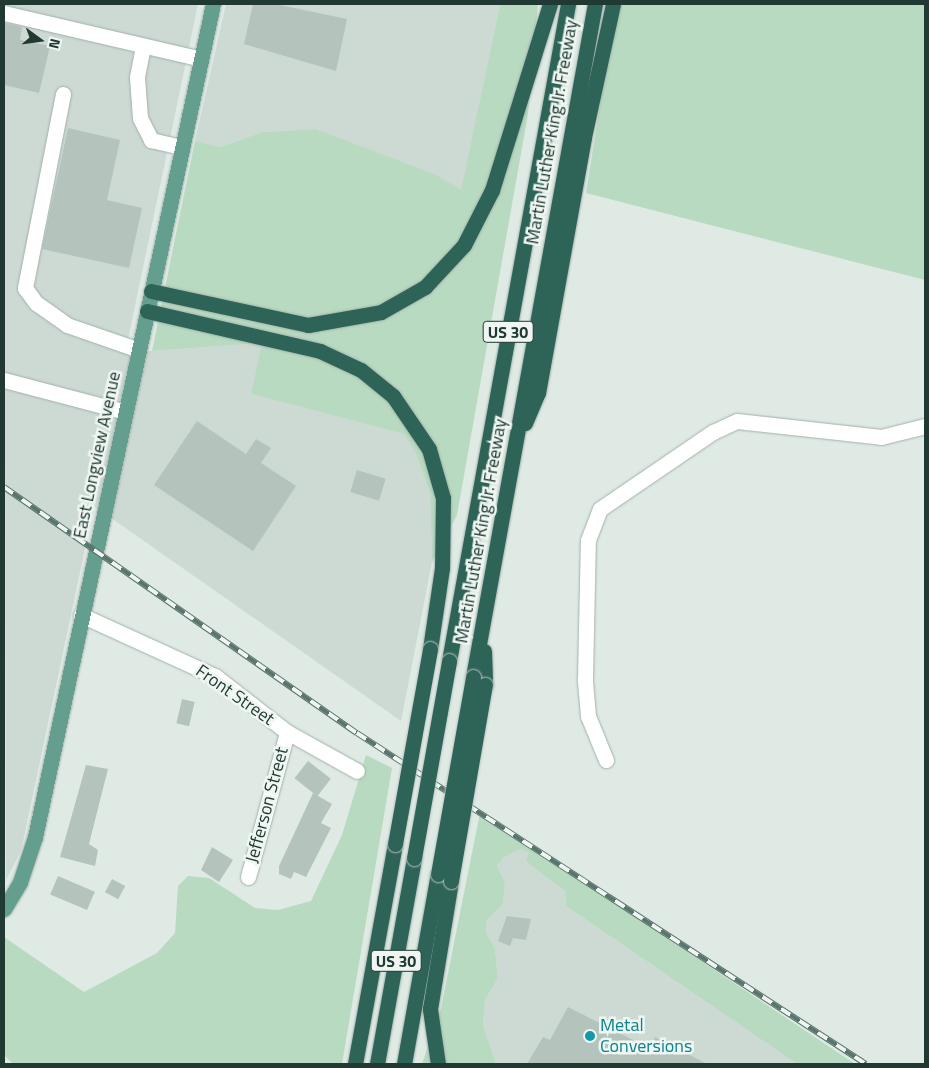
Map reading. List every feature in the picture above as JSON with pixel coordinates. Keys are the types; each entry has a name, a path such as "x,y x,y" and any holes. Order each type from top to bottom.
{"highway":[{"path":"151,291 308,325 381,312 424,287 464,245 483,212 522,107 550,4"},
{"name":"Martin Luther King Jr. Freeway","path":"377,1064 568,4"},
{"name":"Martin Luther King Jr. Freeway","path":"404,1064 444,878 479,681 484,618 595,4"},
{"path":"515,448 538,393 584,136 613,4"},
{"path":"147,311 320,351 361,370 393,396 429,449 443,498 442,568 430,649 356,1064"},
{"path":"438,1064 430,1001 444,878"}],"main road":[{"name":"East Longview Avenue","path":"4,909 20,882 35,837 213,4"}],"street":[{"path":"4,13 201,58"},
{"path":"143,46 137,77 140,118 151,140 182,147"},
{"path":"63,94 25,288 36,303 67,325 139,350"},
{"path":"4,380 126,412"},
{"path":"606,760 588,716 585,678 588,540 600,508 713,432 737,421 882,437 925,426"},
{"name":"Front Street","path":"81,615 215,676 287,732 357,771"},
{"name":"Jefferson Street","path":"248,877 287,732"}],"shaded area":[{"path":"4,4 198,4 126,349 152,351 263,343 251,394 404,434 416,454 430,493 432,562 401,721 94,506 21,851 6,880"},
{"path":"226,4 500,4 461,191 435,174 316,129 262,132 221,147 195,141"},
{"path":"521,849 529,853 534,868 565,891 566,906 797,1064 496,1064 483,1026 485,1000 498,978 495,949 486,932 487,920 503,904 505,882 497,866 504,857"}],"green space":[{"path":"500,4 538,4 528,114 457,515 432,562 430,493 416,454 404,434 251,394 262,343 152,351 195,141 221,147 262,132 316,129 435,174 461,190"},
{"path":"616,4 925,4 925,280 586,193"},
{"path":"366,755 392,768 342,1064 13,1064 4,1055 4,937 84,992 157,953 175,933 178,886 188,876 209,878 255,908 278,910 311,901 342,835"},
{"path":"480,813 855,1064 797,1064 566,906 565,891 534,868 526,860 529,853 521,849 504,857 497,866 505,882 503,904 487,920 486,932 495,949 498,978 485,1000 483,1026 496,1064 422,1064 441,1008"}],"building":[{"path":"253,4 275,4 347,19 336,71 244,44"},
{"path":"4,23 22,27 20,40 50,46 39,93 4,85"},
{"path":"68,128 120,140 107,200 142,208 129,268 42,249"},
{"path":"197,421 246,454 256,439 271,448 261,463 296,486 253,551 154,485"},
{"path":"357,470 386,479 379,501 350,492"},
{"path":"182,699 195,702 189,726 176,723"},
{"path":"308,761 331,779 317,796 294,778"},
{"path":"86,765 108,769 89,844 98,850 95,866 60,857"},
{"path":"313,793 332,804 321,823 331,828 306,877 294,872 291,879 279,874 279,866"},
{"path":"212,847 233,860 219,882 201,870"},
{"path":"58,876 95,892 87,910 50,894"},
{"path":"112,879 125,886 118,899 105,892"},
{"path":"507,916 531,919 526,940 513,938 510,946 498,941"},
{"name":"Metal Conversions","path":"568,1007 649,1048 655,1037 707,1064 527,1064 543,1037 550,1040"}],"railway":[{"path":"4,487 357,733 866,1064"}],"place":[{"name":"Metal Conversions","path":"590,1036"}]}
